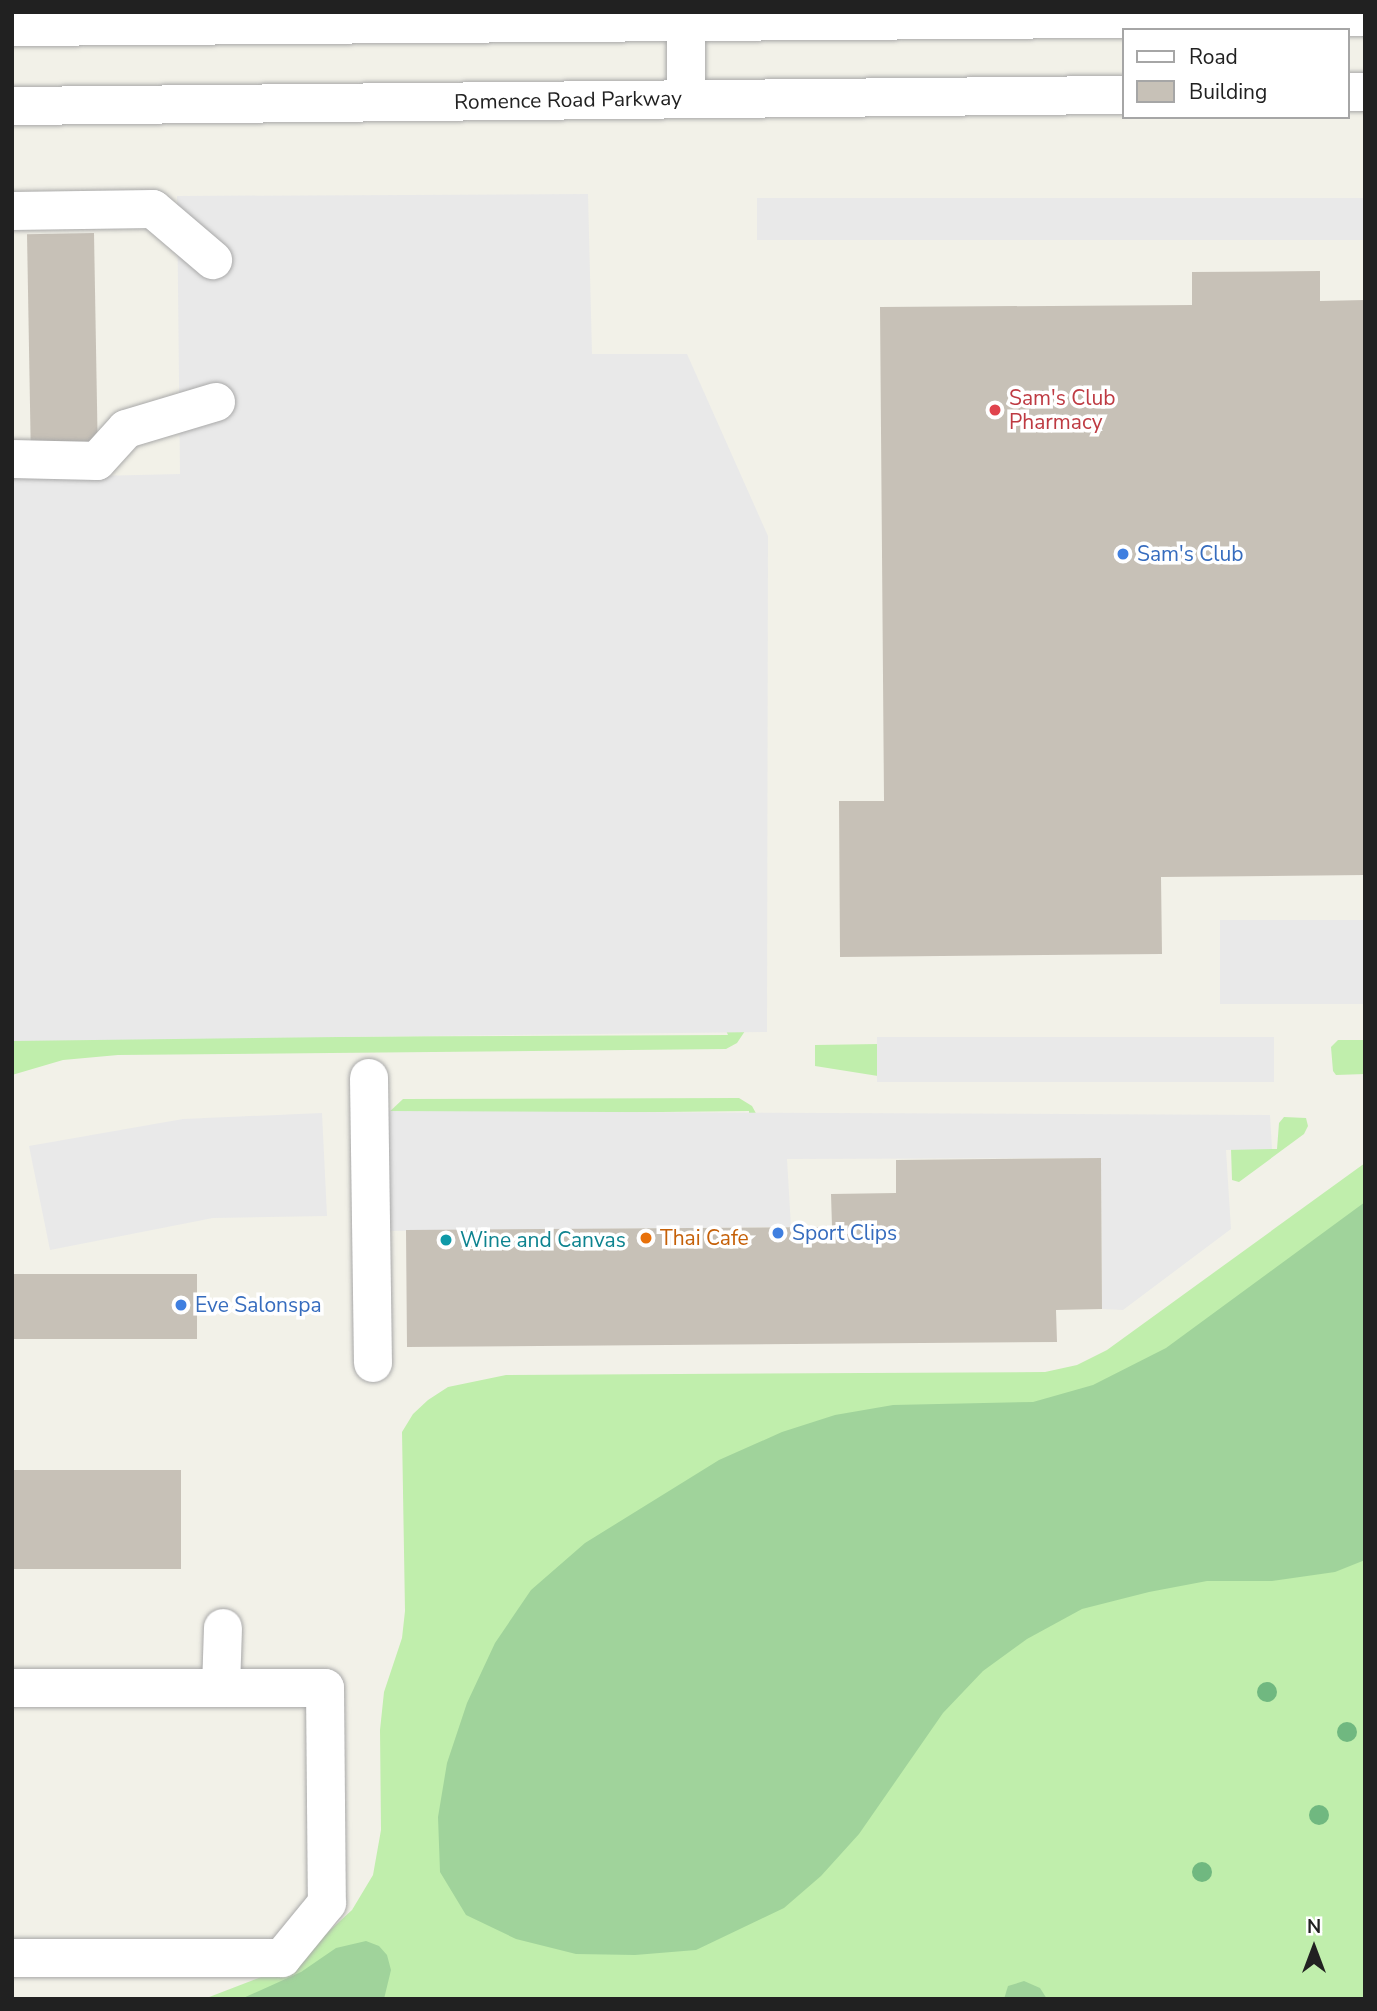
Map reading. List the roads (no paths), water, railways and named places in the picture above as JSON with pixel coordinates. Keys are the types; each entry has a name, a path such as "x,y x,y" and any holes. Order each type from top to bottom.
{"street":[{"path":"12,27 62,20 686,22 1365,17"},
{"path":"686,22 686,99"},
{"name":"Romence Road Parkway","path":"12,106 1122,94"},
{"path":"12,211 153,209 213,260"},
{"path":"12,459 97,461 126,429 216,402"},
{"path":"369,1078 373,1363"},
{"path":"221,1688 223,1629"},
{"path":"12,1688 325,1688 327,1903 282,1958 12,1958"}],"place":[{"name":"Sam's Club Pharmacy","path":"995,410"},
{"name":"Sam's Club","path":"1123,554"},
{"name":"Sport Clips","path":"778,1233"},
{"name":"Thai Cafe","path":"646,1238"},
{"name":"Wine and Canvas","path":"446,1240"},
{"name":"Eve Salonspa","path":"181,1305"}]}
